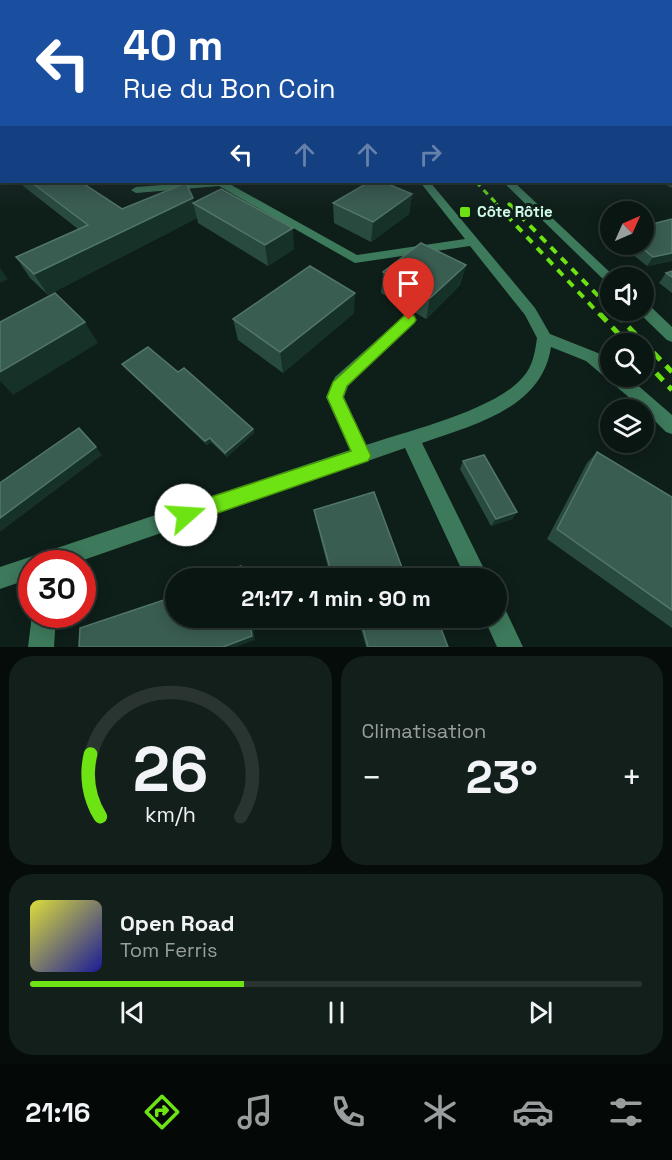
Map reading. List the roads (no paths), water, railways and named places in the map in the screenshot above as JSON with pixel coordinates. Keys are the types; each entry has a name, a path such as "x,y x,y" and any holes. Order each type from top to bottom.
{"street":[{"path":"136,190 221,183 354,259 473,242"},
{"path":"84,550 464,420 523,390 543,361 545,338 531,312 426,183"},
{"path":"509,183 600,269"},
{"path":"654,319 672,336"},
{"path":"362,456 335,397 341,382 409,320"},
{"path":"545,338 592,357 600,364"},
{"path":"628,387 672,426"},
{"path":"410,438 473,568"},
{"path":"0,578 18,572"},
{"path":"41,647 43,628"},
{"path":"501,628 510,647"}],"railway":[{"path":"477,183 498,205"},
{"path":"496,204 600,315"},
{"path":"509,204 600,298"},
{"path":"607,321 618,333"},
{"path":"623,321 672,372"},
{"path":"654,371 672,390"}],"place":[{"name":"Côte Rôtie","path":"465,212"}]}
